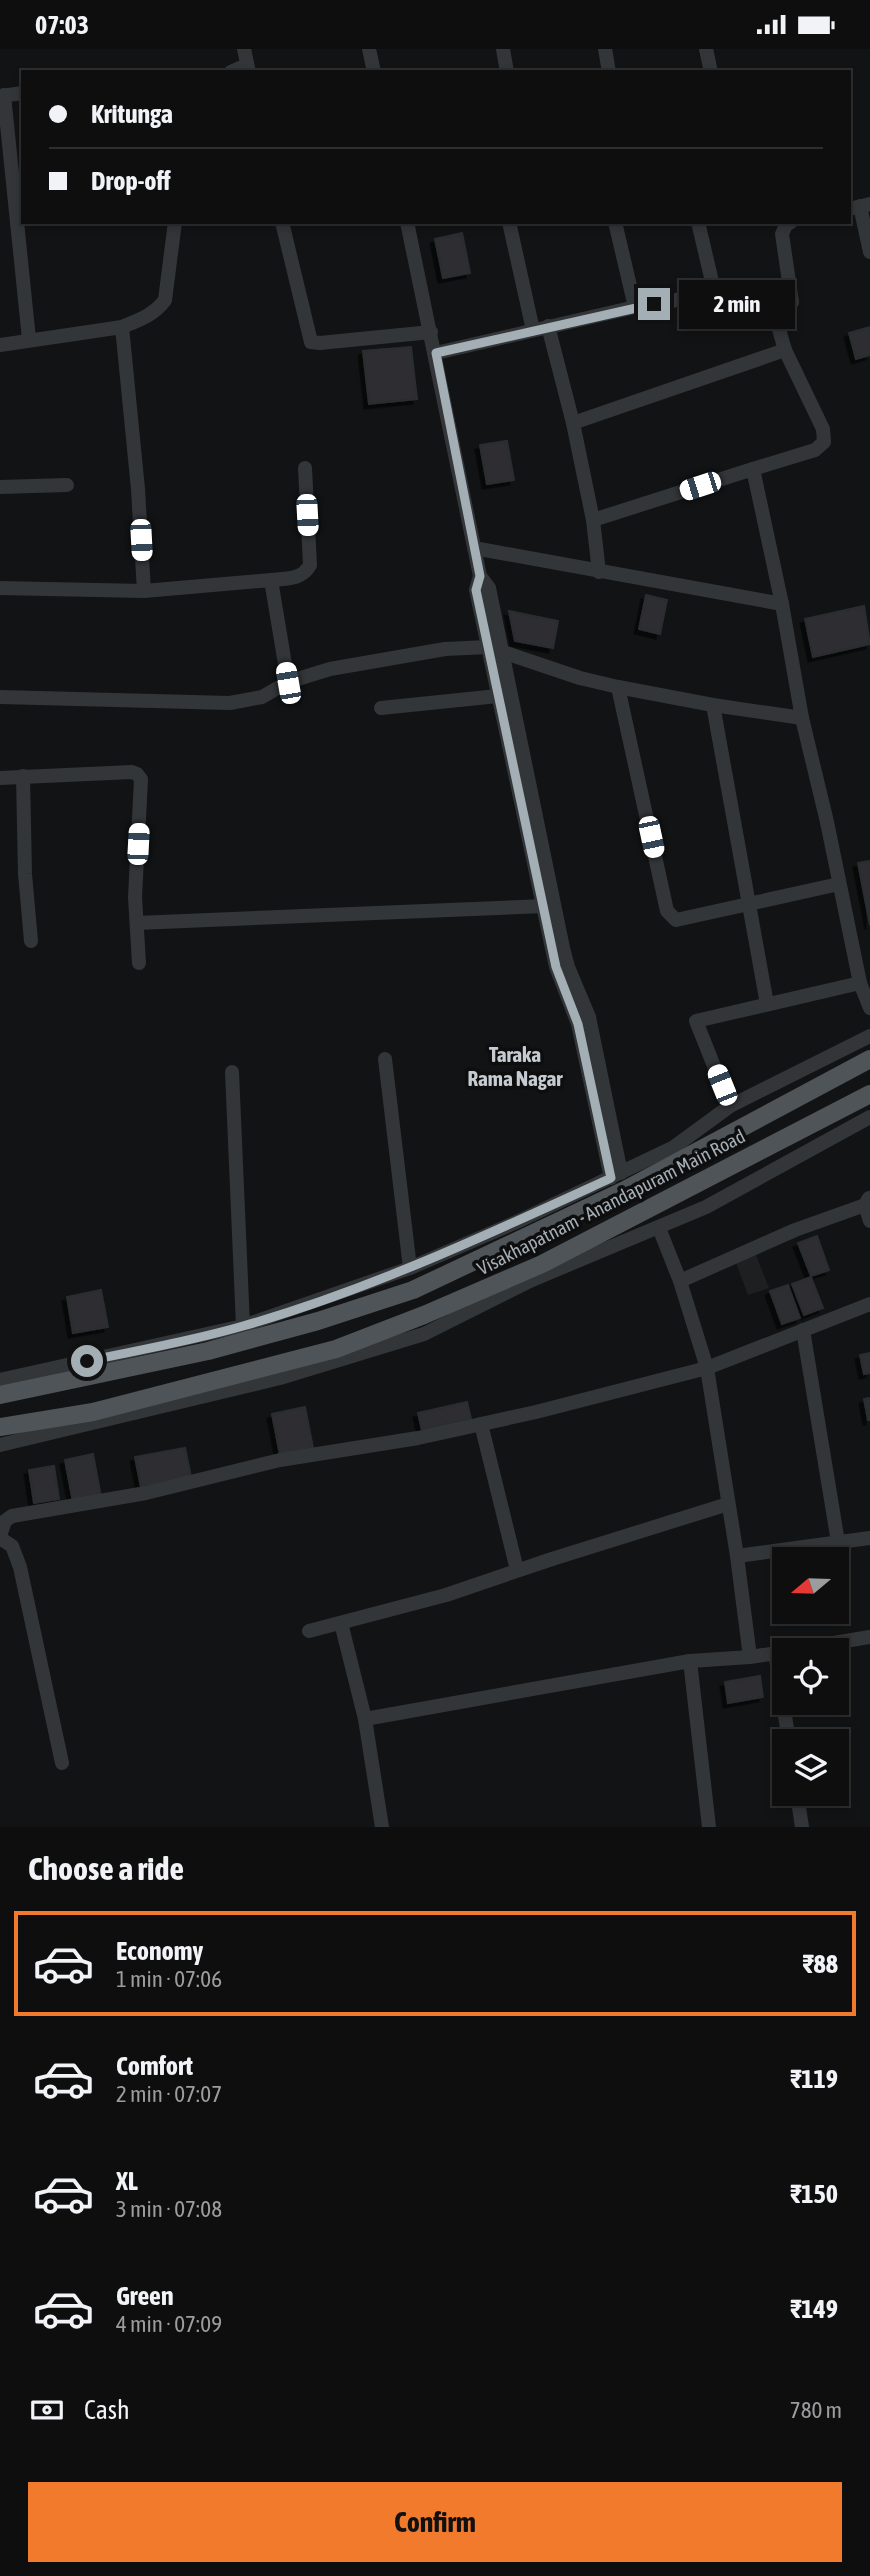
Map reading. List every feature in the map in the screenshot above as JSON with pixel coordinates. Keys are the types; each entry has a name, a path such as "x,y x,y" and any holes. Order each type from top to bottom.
{"main road":[{"name":"Visakhapatnam - Anandapuram Main Road","path":"0,1395 208,1352 318,1321 413,1290 625,1190 870,1059"},
{"name":"Visakhapatnam - Anandapuram Main Road","path":"0,1427 93,1412 336,1349 424,1315 542,1264 870,1094"}],"street":[{"path":"244,49 248,69"},
{"path":"369,49 373,70"},
{"path":"503,49 507,70"},
{"path":"605,49 610,70"},
{"path":"706,49 711,70"},
{"path":"21,93 2,95 29,339"},
{"path":"860,206 870,252"},
{"path":"0,345 122,327 158,309 165,299 175,224"},
{"path":"282,224 311,342 431,332"},
{"path":"408,224 480,576 489,588 499,697 556,967 580,1034 616,1175"},
{"path":"509,224 533,330"},
{"path":"615,224 635,307"},
{"path":"698,224 714,290"},
{"path":"776,319 792,302 782,234 788,224"},
{"path":"436,353 714,290 740,287 757,295 776,319 785,350 823,429 824,442 815,450 593,520"},
{"path":"548,326 573,423 593,520 599,572"},
{"path":"122,327 138,489 144,591"},
{"path":"573,423 785,350"},
{"path":"0,588 144,591 298,577 305,574 310,565 305,468"},
{"path":"753,469 782,604 802,718 860,983 870,1008"},
{"path":"0,487 67,485"},
{"path":"474,548 782,604"},
{"path":"271,580 288,683"},
{"path":"495,648 563,948 589,1017 616,1175"},
{"path":"0,697 230,703 262,697 288,683 330,669 445,649 495,648 580,678 618,687 802,718"},
{"path":"618,687 667,911 676,920 839,884"},
{"path":"381,708 499,697"},
{"path":"713,705 767,1004"},
{"path":"0,778 137,774 141,779 135,897 139,963"},
{"path":"23,776 24,874 31,941"},
{"path":"137,923 544,906"},
{"path":"730,1106 696,1021 860,983"},
{"path":"0,1380 243,1326 410,1268 674,1147 730,1106 870,1036"},
{"path":"385,1059 410,1268"},
{"path":"232,1072 243,1326"},
{"path":"0,1445 279,1378 424,1334 532,1280 706,1207 870,1117"},
{"path":"680,1280 867,1201 870,1220"},
{"path":"659,1228 680,1280 707,1368 750,1657"},
{"path":"62,1763 20,1567 12,1546 0,1537 5,1521 12,1516 146,1493 280,1460 418,1439 481,1424 707,1368 870,1304"},
{"path":"803,1330 838,1542"},
{"path":"481,1424 517,1570"},
{"path":"309,1631 446,1595 728,1504"},
{"path":"737,1556 870,1538"},
{"path":"341,1623 365,1719 382,1827"},
{"path":"849,1640 870,1637"},
{"path":"365,1719 690,1661 772,1653"},
{"path":"690,1661 709,1827"},
{"path":"799,1806 802,1827"}],"shaded area":[{"path":"756,1255 769,1288 748,1295 736,1263"}],"building":[{"path":"462,233 470,273 443,278 435,239"},
{"path":"870,327 870,355 856,359 849,333"},
{"path":"411,347 417,399 369,404 363,351"},
{"path":"507,441 514,480 487,484 480,445"},
{"path":"646,595 667,600 660,634 639,629"},
{"path":"864,606 870,644 813,657 805,619"},
{"path":"509,611 558,621 553,648 515,641"},
{"path":"870,861 870,925 858,863"},
{"path":"817,1236 829,1270 811,1276 798,1243"},
{"path":"811,1277 823,1308 804,1315 792,1284"},
{"path":"788,1285 800,1318 782,1324 770,1291"},
{"path":"101,1290 108,1327 73,1333 67,1297"},
{"path":"870,1353 870,1373 864,1374 860,1355"},
{"path":"870,1398 870,1420 868,1420 864,1399"},
{"path":"467,1402 471,1419 422,1430 418,1413"},
{"path":"305,1407 313,1448 280,1455 272,1414"},
{"path":"185,1448 191,1477 141,1487 135,1457"},
{"path":"93,1454 101,1497 73,1502 65,1460"},
{"path":"54,1466 59,1499 34,1503 29,1470"},
{"path":"760,1676 763,1697 728,1703 725,1682"}],"district":[{"name":"Taraka Rama Nagar","path":"515,1067"}],"route":[{"path":"87,1361 205,1336 313,1303 410,1268 611,1178 578,1024 556,967 508,741 476,590 480,576 436,353 654,304"}]}
